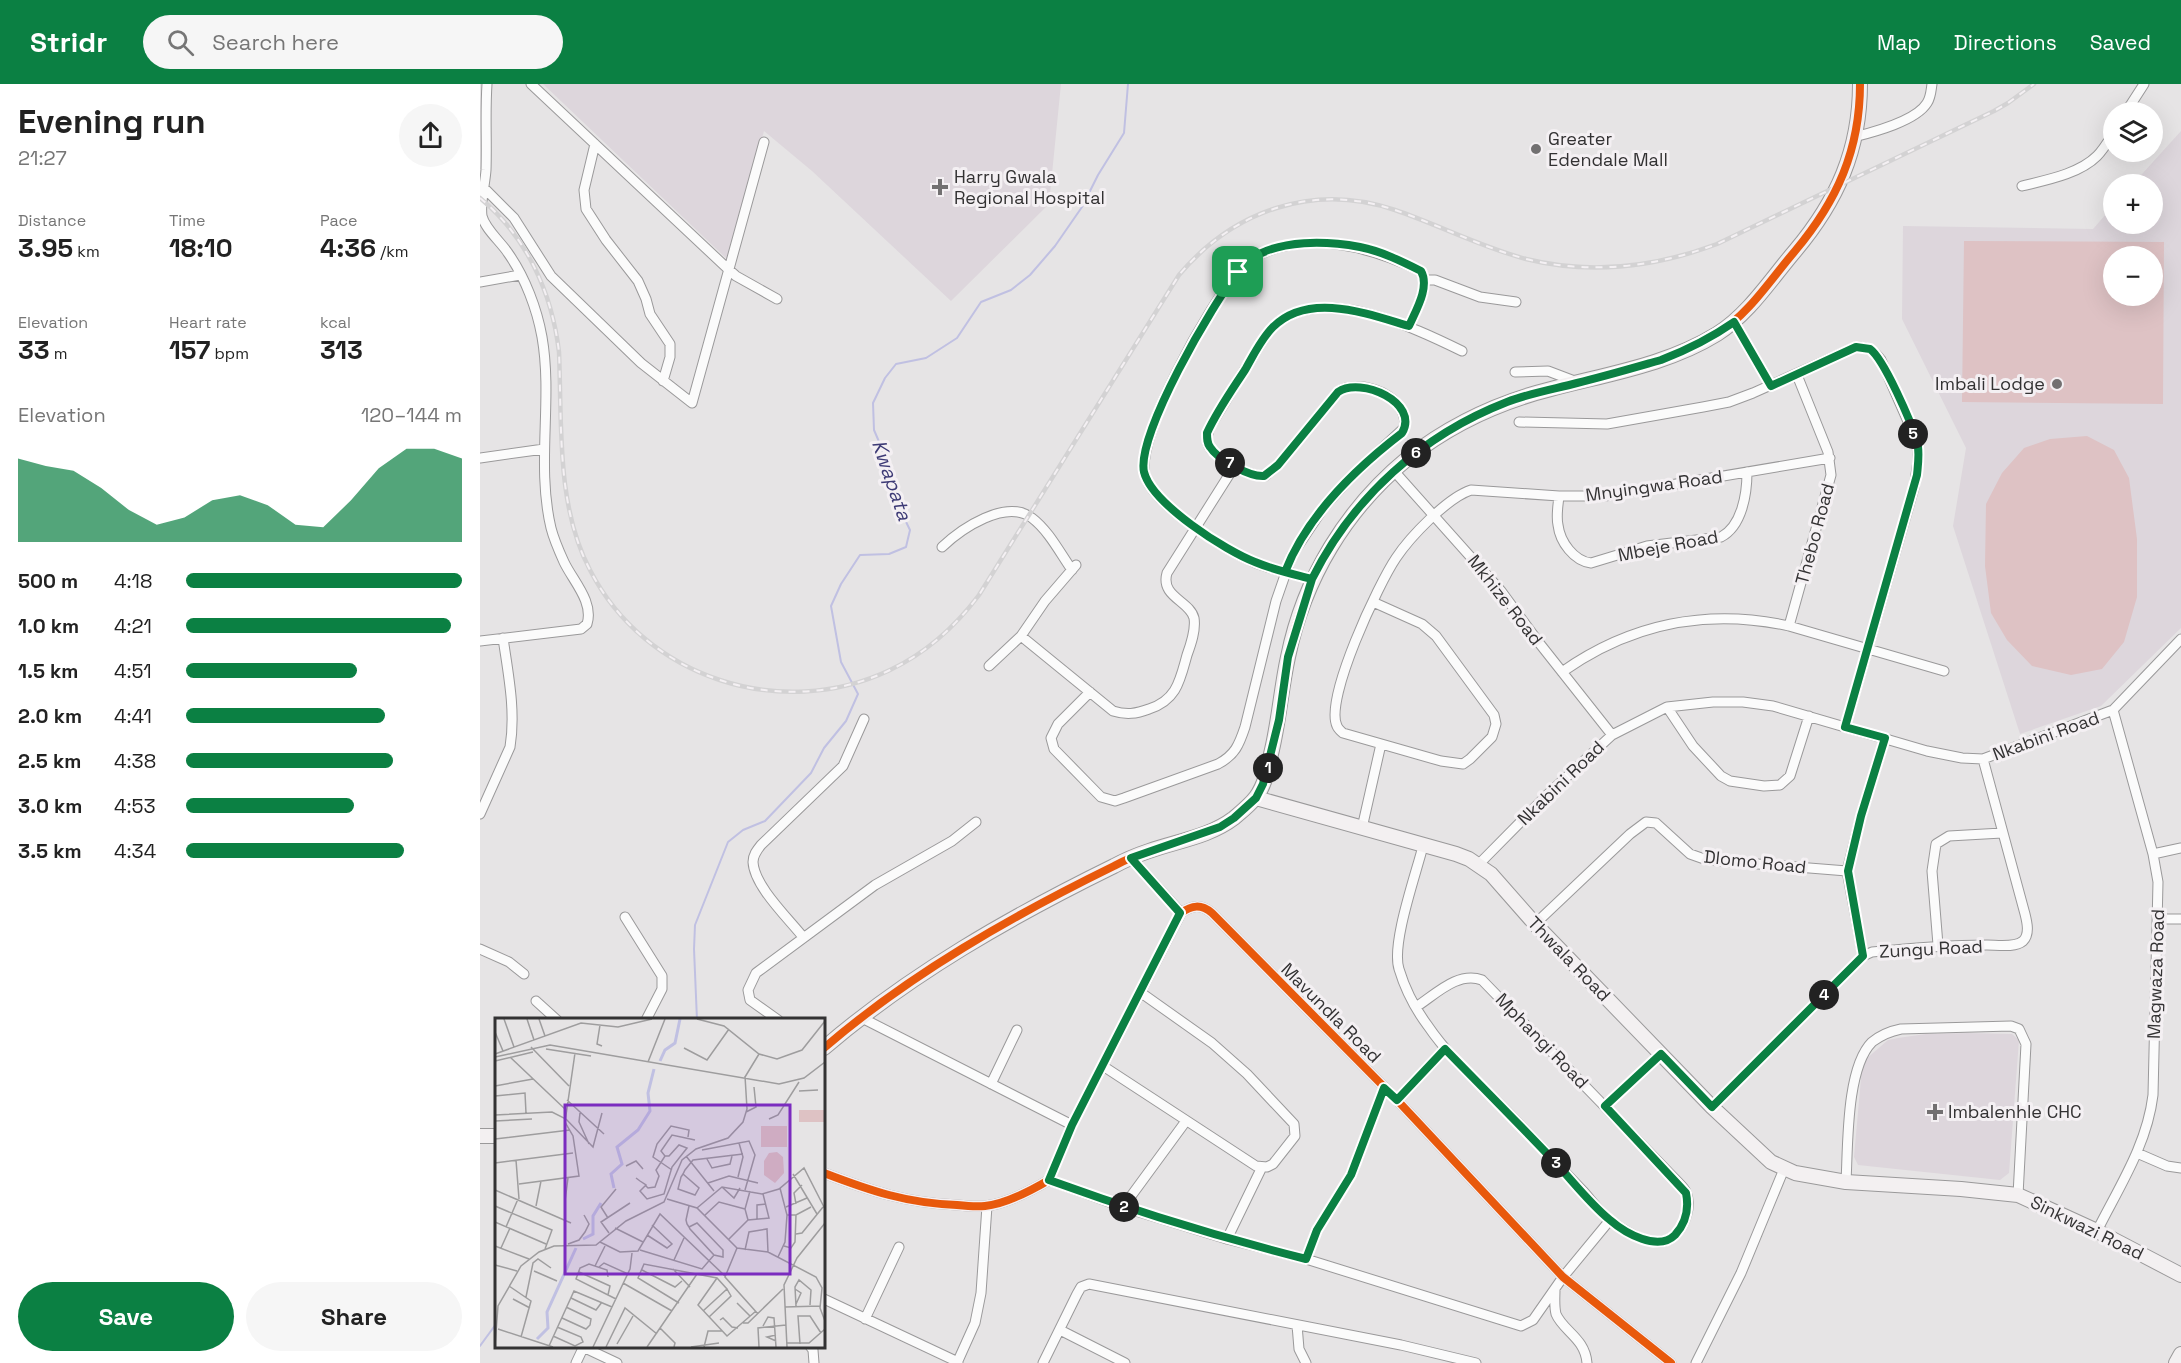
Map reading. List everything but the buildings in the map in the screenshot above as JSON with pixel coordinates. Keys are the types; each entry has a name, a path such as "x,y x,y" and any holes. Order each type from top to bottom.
{"street":[{"path":"480,641 581,628 587,624 589,619 585,600 564,563 551,528 546,499 544,449 546,383 542,338 533,305 520,275 508,253 484,220 482,186 486,157 482,121 487,84"},
{"path":"531,84 736,276 777,299"},
{"path":"1851,84 1855,131"},
{"path":"825,1047 860,1017 943,960 1052,898 1131,858 1220,827 1256,798 1263,784 1279,720 1288,657 1312,579 1339,531 1365,498 1394,471 1442,434 1471,418 1509,401 1682,352 1717,334 1734,322 1801,243 1825,210 1842,180 1859,115 1860,84"},
{"path":"1855,131 1874,132 1916,113 1928,102 1932,84"},
{"path":"2132,102 2144,84"},
{"path":"482,186 514,219 551,276 595,320 663,381 692,403 764,142"},
{"path":"595,144 584,190 586,209 606,240 638,281 650,314 670,344 668,365 663,381"},
{"path":"2022,186 2052,178 2086,164 2097,157 2103,148"},
{"path":"1312,579 1245,558 1196,527 1161,500 1146,479 1143,469 1144,453 1162,404 1175,376 1225,288 1251,259 1267,251 1286,246 1329,244 1361,247 1421,271 1425,280 1421,298 1409,326"},
{"path":"480,282 520,275"},
{"path":"1425,280 1435,280 1480,297 1516,302"},
{"path":"1090,692 1058,724 1051,738 1054,749 1101,797 1115,801 1229,758 1239,746 1245,727 1285,572 1292,555 1324,507 1350,478 1402,433 1406,422 1403,411 1387,396 1360,386 1343,388 1269,473 1259,477 1234,467 1211,450 1207,433 1274,326 1293,314 1322,308 1350,310 1409,326 1462,351"},
{"path":"1734,322 1771,386"},
{"path":"1520,422 1607,424 1729,402 1797,375 1856,347 1870,349 1881,360 1917,442 1918,461 1914,488 1845,727"},
{"path":"1515,372 1548,371 1579,383"},
{"name":"Thebo Road","path":"1789,626 1831,475 1830,458 1797,375"},
{"path":"480,458 544,449"},
{"name":"Mnyingwa Road","path":"1381,744 1343,733 1336,725 1336,703 1346,670 1359,630 1397,557 1408,542 1460,493 1471,490 1559,496 1605,496 1830,458"},
{"path":"1021,636 1113,711 1130,714 1164,703 1175,691 1191,643 1194,620 1190,611 1169,590 1165,577 1234,467"},
{"name":"Mkhize Road","path":"1394,471 1502,591 1612,735"},
{"name":"Mbeje Road","path":"1559,496 1557,518 1560,535 1576,557 1591,563 1647,546 1721,537 1728,534 1735,524 1746,494 1747,472"},
{"path":"942,548 953,537 982,520 997,513 1018,511 1035,519 1074,567 1045,601 1021,636 989,666"},
{"path":"1362,828 1381,744 1441,761 1463,764 1492,737 1496,724 1488,706 1436,636 1422,624 1373,602"},
{"path":"1562,672 1583,657 1605,646 1654,628 1722,619 1763,621 1789,626 1944,671"},
{"path":"480,814 510,747 512,736 510,690 503,638"},
{"name":"Nkabini Road","path":"1478,865 1547,795 1612,735 1667,708 1713,702 1743,702 1773,706 1962,758 1983,759 2113,710 2181,639"},
{"path":"1667,708 1693,746 1720,776 1730,781 1764,786 1780,785 1790,776 1809,716"},
{"name":"Magwaza Road","path":"2097,1231 2137,1153 2150,1118 2159,919 2158,882 2154,854 2113,710"},
{"path":"803,937 762,886 755,873 754,855 777,828 843,766 864,719"},
{"path":"1863,956 1848,871 1861,816 1885,738"},
{"name":"Zungu Road","path":"1712,1107 1863,956 1872,952 1938,945 2001,945 2018,944 2024,940 2027,935 2025,914 1983,759"},
{"name":"Thwala Road","path":"1256,798 1456,854 1478,865 1491,874 1535,924 1712,1107 1757,1150 1771,1162 1795,1173 1846,1182"},
{"path":"775,1018 750,1000 748,990 756,973 875,885 952,841 976,822"},
{"name":"Dlomo Road","path":"1535,924 1630,834 1646,822 1656,823 1690,854 1707,860 1848,871"},
{"path":"1938,945 1932,871 1936,843 1949,836 2002,833"},
{"path":"1049,1180 1123,1207 1227,1239 1306,1259 1521,1326 1533,1320 1563,1277 1610,1220 1445,1049 1426,1025 1416,1007 1401,975 1397,957 1423,846"},
{"path":"2154,854 2181,848"},
{"path":"825,1173 897,1199 939,1205 987,1206 1018,1195 1049,1180 1072,1125 1180,913 1131,858"},
{"name":"Mavundla Road","path":"1180,913 1194,906 1206,908 1397,1100 1563,1277 1671,1363"},
{"path":"625,917 662,976 662,989 647,1018"},
{"path":"2159,919 2181,919"},
{"path":"480,949 509,962 524,974"},
{"name":"Mphangi Road","path":"1416,1007 1457,979 1472,976 1482,980 1686,1193 1688,1202 1684,1221 1678,1232 1664,1242 1645,1240 1610,1220"},
{"path":"1102,1066 1256,1166 1273,1164 1294,1136 1294,1124 1247,1074 1212,1043 1140,992"},
{"path":"536,1001 555,1018"},
{"path":"860,1017 1072,1125"},
{"path":"1846,1182 1854,1084 1858,1068 1871,1044 1889,1032 1901,1029 2011,1026 2019,1029 2026,1044 2018,1195"},
{"path":"991,1084 1017,1030"},
{"path":"1397,1100 1445,1049"},
{"path":"1605,1106 1661,1054"},
{"path":"1306,1259 1317,1230 1351,1175 1384,1088"},
{"path":"1123,1207 1186,1121"},
{"path":"2137,1153 2167,1166 2181,1168"},
{"path":"1227,1239 1262,1167"},
{"path":"1696,1363 1741,1273 1784,1169"},
{"name":"Sinkwazi Road","path":"1846,1182 2018,1195 2097,1231 2181,1275"},
{"path":"825,1299 958,1362 975,1323 981,1293 987,1206"},
{"path":"865,1319 899,1247"},
{"path":"1043,1363 1081,1287 1089,1284 1401,1345 1476,1363"},
{"path":"1555,1289 1556,1313 1581,1344 1587,1356 1587,1363"},
{"path":"1297,1325 1299,1349 1306,1363"},
{"path":"1060,1330 1125,1363"},
{"path":"576,1363 584,1348"},
{"path":"586,1348 617,1363"},
{"path":"811,1348 814,1363"},
{"path":"2176,1363 2181,1354"}],"shaded area":[{"name":"Harry Gwala Regional Hospital","path":"543,84 1061,84 1049,204 951,301 812,171 764,131 727,259"},
{"name":"Imbali Lodge","path":"2181,131 2181,628 2101,706 2020,734 1953,526 1966,448 1902,319 1903,226 2093,229 2103,218 2103,234 2163,234 2163,174 2142,174 2153,162 2163,162 2163,151"},
{"path":"1964,241 2164,242 2163,404 1962,402"},
{"path":"2087,436 2114,450 2129,478 2137,539 2137,597 2124,642 2102,669 2071,675 2032,666 2007,640 1991,613 1985,566 1986,504 2002,473 2024,448 2050,439"},
{"name":"Imbalenhle CHC","path":"1926,1034 2012,1034 2019,1040 2009,1173 2000,1180 1858,1165 1854,1157 1862,1067 1866,1059 1888,1040"}],"waterway":[{"name":"Kwapata","path":"697,1018 695,925 728,842 743,830 765,821 811,773 824,748 846,721 858,694 841,662 831,606 841,584 860,555 889,554 906,547 910,530 892,493 892,472 874,430 873,403 885,378 896,364 926,358 957,338 981,302 1011,290 1030,275 1055,246 1082,207 1098,175 1124,133 1128,84"},
{"name":"Kwapata","path":"480,1346 495,1325"}],"railway":[{"path":"480,198 497,213 524,248 550,309 559,352 563,464 571,519 590,570 614,607 645,638 680,663 720,680 762,690 805,692 848,685 890,670 916,656 960,618 979,595 1179,275 1200,253 1224,234 1249,219 1276,208 1305,201 1334,199 1364,202 1395,210 1526,259 1575,267 1647,263 1717,244 1994,111 2034,84"}],"cycle path":[{"path":"825,1047 891,995 1000,926 1127,860 1214,830 1248,806 1264,782 1276,730 1288,657 1305,600 1331,547 1365,500 1408,458 1441,435 1476,416 1532,394 1678,354 1729,326 1759,296 1795,251 1834,194 1851,153 1856,131 1860,84"},
{"path":"825,1173 873,1191 905,1199 975,1206 993,1205 1010,1200 1049,1180 1072,1125 1181,913 1189,908 1200,907 1212,913 1397,1100 1563,1277 1671,1363"}],"place":[{"name":"Greater Edendale Mall","path":"1536,149"},
{"name":"Harry Gwala Regional Hospital","path":"940,187"},
{"name":"Imbali Lodge","path":"2057,384"},
{"name":"Imbalenhle CHC","path":"1935,1112"}],"route":[{"path":"1238,272 1225,288 1205,321 1175,376 1144,453 1143,469 1146,479 1161,500 1196,527 1256,563 1285,572 1312,579 1288,657 1279,720 1269,765 1256,798 1220,827 1131,858 1180,913 1072,1125 1049,1180 1123,1207 1227,1239 1306,1259 1323,1218 1340,1196 1351,1175 1364,1146 1384,1088 1397,1100 1445,1049 1610,1220 1645,1240 1664,1242 1671,1239 1678,1232 1687,1212 1686,1193 1605,1106 1661,1054 1712,1107 1863,956 1848,871 1861,816 1885,738 1845,727 1914,488 1919,453 1917,442 1881,360 1870,349 1856,347 1771,386 1734,322 1717,334 1661,360 1509,401 1442,434 1394,471 1365,498 1339,531 1312,579 1285,572 1292,555 1324,507 1350,478 1402,433 1406,422 1403,411 1387,396 1368,388 1360,386 1343,388 1278,465 1269,473 1259,477 1234,467 1211,450 1207,433 1268,332 1283,319 1293,314 1322,308 1350,310 1409,326 1421,298 1425,280 1421,271 1385,255 1361,247 1329,244 1286,246 1267,251 1251,259 1238,272"}]}
